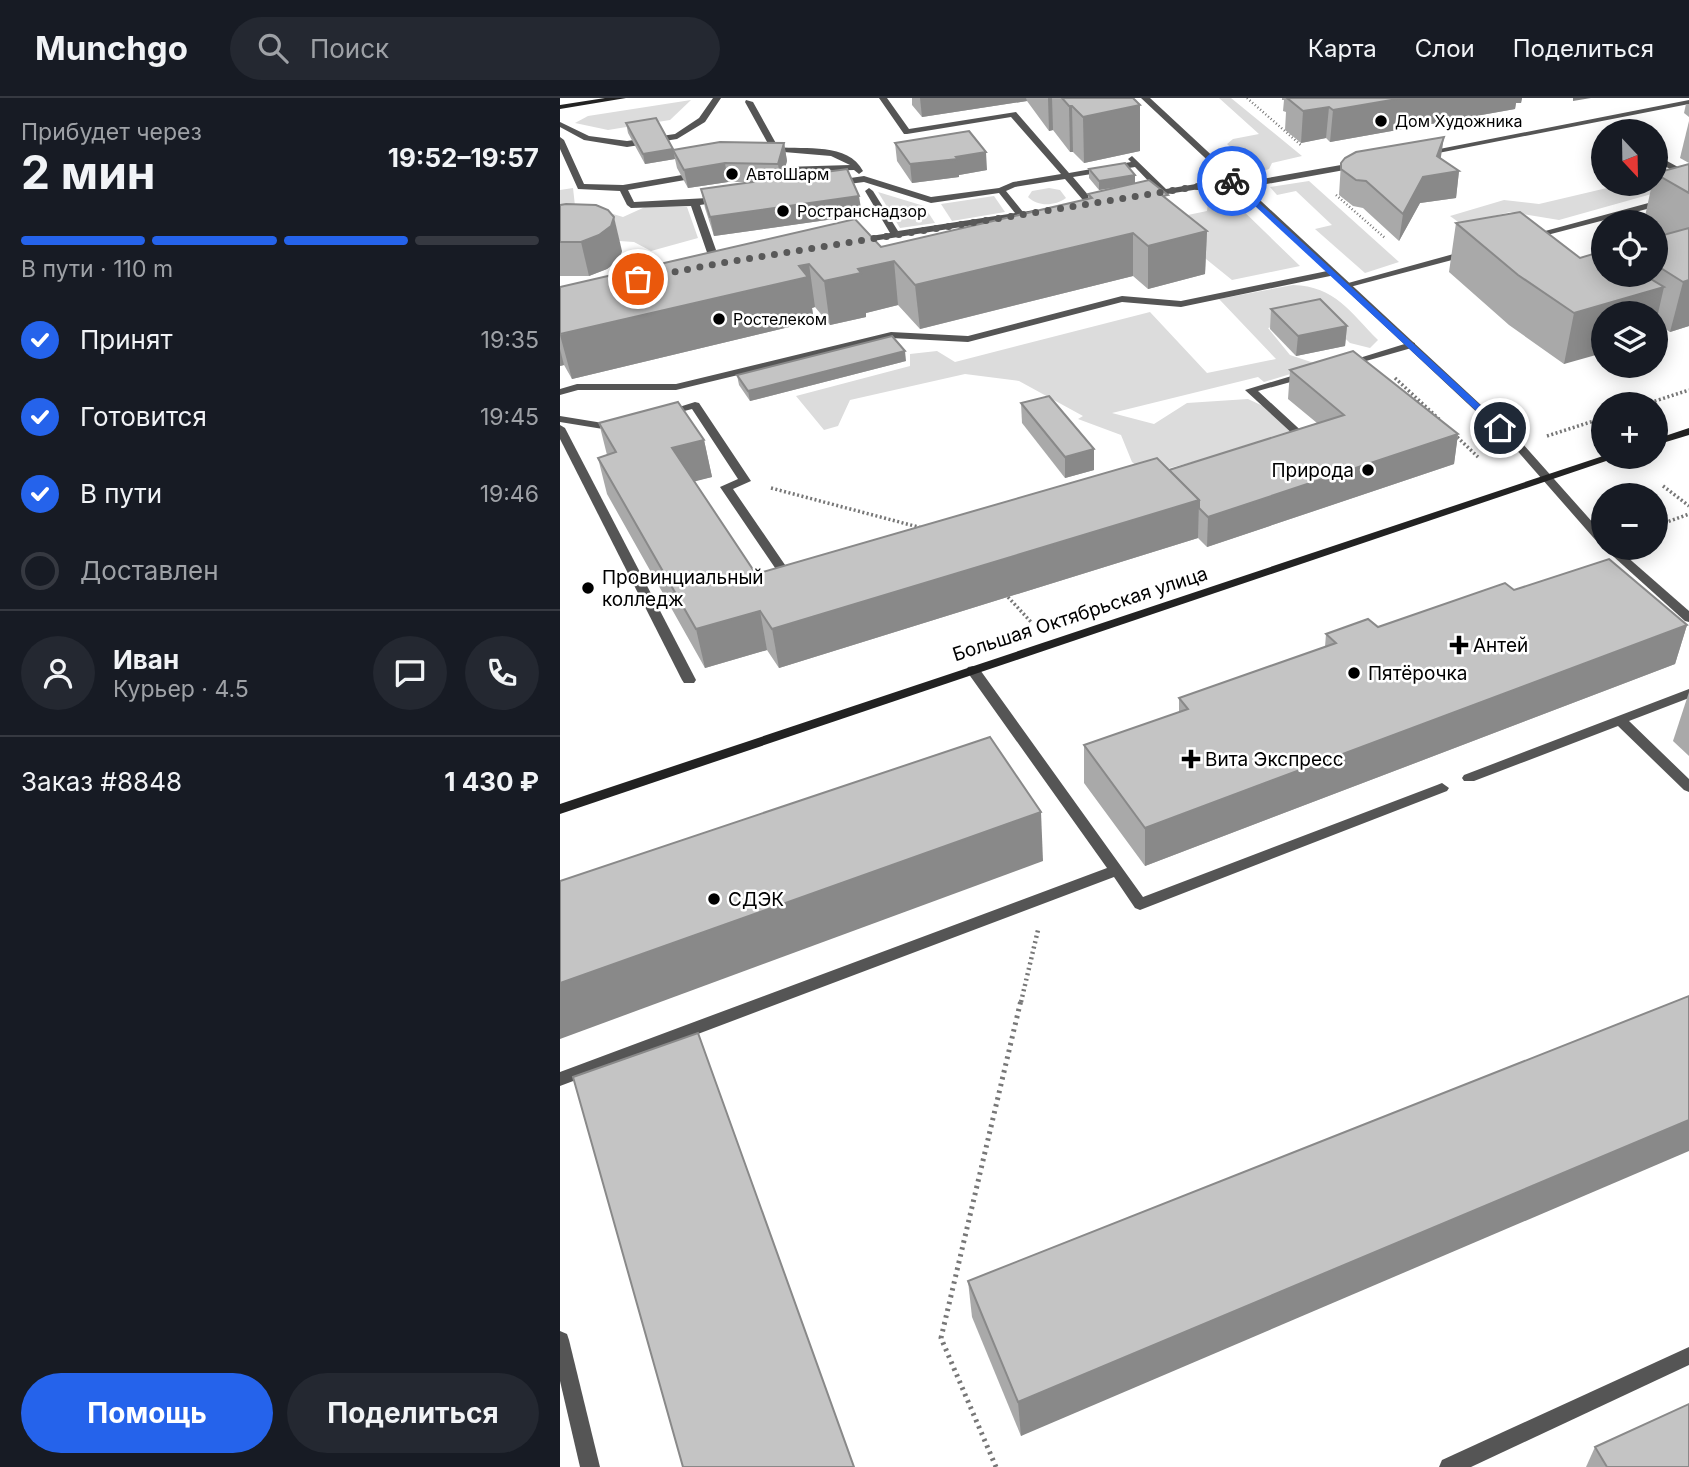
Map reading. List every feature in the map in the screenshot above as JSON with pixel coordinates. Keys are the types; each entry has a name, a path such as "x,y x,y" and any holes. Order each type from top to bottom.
{"main road":[{"path":"560,107 622,98"},
{"path":"1668,438 1689,431"},
{"name":"Большая Октябрьская улица","path":"560,809 1591,464"}],"street":[{"path":"560,124 587,138 627,144 677,136 702,120 718,98"},
{"path":"883,98 907,132 1013,114 1091,204"},
{"path":"1145,98 1518,445 1591,527"},
{"path":"1653,98 1666,107"},
{"path":"1416,154 1689,102"},
{"path":"749,103 775,149 840,153 852,160 864,179"},
{"path":"560,140 581,187 623,188 682,178"},
{"path":"1126,153 1164,192"},
{"path":"825,184 864,179 932,200 1137,164"},
{"path":"1139,196 1363,164"},
{"path":"1668,165 1689,177"},
{"path":"784,170 857,167"},
{"path":"623,188 631,205 695,203 734,197"},
{"path":"1001,190 1021,215"},
{"path":"869,191 896,234"},
{"path":"1521,239 1689,195"},
{"path":"932,200 948,226"},
{"path":"1079,206 1103,202"},
{"path":"695,203 716,264"},
{"path":"845,243 1044,211"},
{"path":"1346,285 1482,249"},
{"path":"703,266 730,261"},
{"path":"560,392 577,387 676,387 891,335 968,339 1122,299 1181,304 1332,273"},
{"path":"1277,444 1303,437 1250,390 1411,345"},
{"path":"658,414 695,405 745,481 726,487 791,583 805,579"},
{"path":"560,418 609,427 633,421"},
{"path":"560,428 689,680"},
{"path":"1624,560 1689,618"},
{"path":"973,670 1140,904 1442,788"},
{"path":"1469,778 1689,693"},
{"path":"1620,720 1689,787"},
{"path":"560,1079 1117,870"},
{"path":"560,1340 590,1467"},
{"path":"1449,1467 1689,1356"}],"path":[{"path":"1372,356 1440,420"},
{"path":"1668,397 1689,390"},
{"path":"1541,438 1591,422"},
{"path":"1584,425 1591,431"},
{"path":"1449,430 1478,457"},
{"path":"745,481 926,530"},
{"path":"1668,490 1689,506"},
{"path":"1668,522 1689,514"},
{"path":"1008,597 1031,623"},
{"path":"996,1467 942,1338 1046,898"}],"shaded area":[{"path":"1219,98 1231,98 1302,156 1272,163 1269,169 1257,173 1227,144 1233,139 1259,134"},
{"path":"691,100 670,120 608,130 575,123 588,116"},
{"path":"1309,181 1399,262 1365,273 1315,229 1332,225 1296,191 1277,195 1270,187"},
{"path":"573,188 575,206 593,215 613,214 623,217 645,207 687,207 698,238 651,251 634,242 560,237 560,190"},
{"path":"1049,188 1060,190 1066,198 1047,204 1028,197 1032,191"},
{"path":"878,192 924,206 935,223 900,228"},
{"path":"1591,192 1591,196 1644,196 1559,220 1510,212 1461,224 1450,216 1504,200 1539,204"},
{"path":"994,196 1005,212 952,221 941,204"},
{"path":"1209,196 1233,201 1300,266 1232,280 1159,221 1207,211"},
{"path":"1293,285 1320,290 1331,296 1378,340 1370,348 1350,343 1321,316 1268,328 1290,355 1320,365 1264,382 1258,377 1112,413 1154,424 1187,403 1248,399 1263,406 1295,435 1147,474 1132,462 1121,435 1078,419 1083,416 1019,381 965,374 850,400 838,426 824,430 796,396 910,366 910,354 937,351 955,362 1150,312 1207,373 1276,359 1219,299"}],"building":[{"path":"1062,98 1133,98 1140,105 1083,117"},
{"path":"1287,98 1403,98 1333,110 1329,107 1303,111"},
{"path":"656,118 673,149 643,154 626,123"},
{"path":"969,131 986,152 956,157 958,159 910,164 895,143"},
{"path":"1444,137 1437,156 1459,171 1423,177 1403,214 1366,181 1356,180 1341,169 1345,158 1356,152"},
{"path":"720,142 784,143 778,164 725,163 684,170 673,150"},
{"path":"1125,163 1135,175 1099,181 1089,169"},
{"path":"1689,164 1689,193 1668,181 1668,170"},
{"path":"847,169 859,196 710,217 701,189"},
{"path":"1149,180 1168,195 1163,196 1207,231 1148,246 1133,233 915,285 894,261 858,269 861,273 824,281 809,264 799,266 808,277 560,334 560,287 855,219 881,247 1092,198 1088,194"},
{"path":"560,205 596,205 608,210 614,217 611,226 599,235 581,242 560,242"},
{"path":"1520,212 1580,258 1591,255 1591,287 1664,287 1616,301 1591,301 1591,308 1574,313 1518,275 1456,223"},
{"path":"1689,228 1689,280 1683,282 1668,273 1668,234"},
{"path":"1320,299 1347,326 1298,336 1271,309"},
{"path":"892,336 905,351 748,391 737,375"},
{"path":"1353,351 1458,434 1208,517 1199,508 1199,500 1169,470 1344,415 1290,370"},
{"path":"1049,396 1094,449 1065,457 1021,403"},
{"path":"678,402 704,440 672,448 756,574 1157,458 1199,500 772,629 760,611 696,629 598,458 616,452 599,423"},
{"path":"1610,560 1687,625 1145,828 1084,745 1188,709 1179,698 1336,643 1326,634 1368,619 1378,627 1505,583 1514,590"},
{"path":"990,737 1041,812 560,983 560,881"},
{"path":"1689,996 1689,1120 1018,1402 968,1281"},
{"path":"698,1033 854,1467 683,1467 573,1077"},
{"path":"1689,1404 1689,1467 1607,1467 1595,1447"}],"way so far":[{"path":"638,279 716,264 1232,181"}],"place":[{"name":"Дом Художника","path":"1381,121"},
{"name":"АвтоШарм","path":"732,174"},
{"name":"Ространснадзор","path":"783,211"},
{"name":"Ростелеком","path":"719,319"},
{"name":"Природа","path":"1368,470"},
{"name":"Провинциальный колледж","path":"588,588"},
{"name":"Антей","path":"1459,645"},
{"name":"Пятёрочка","path":"1354,673"},
{"name":"Вита Экспресс","path":"1191,759"},
{"name":"СДЭК","path":"714,899"}],"route":[{"path":"1232,181 1500,428"}]}
